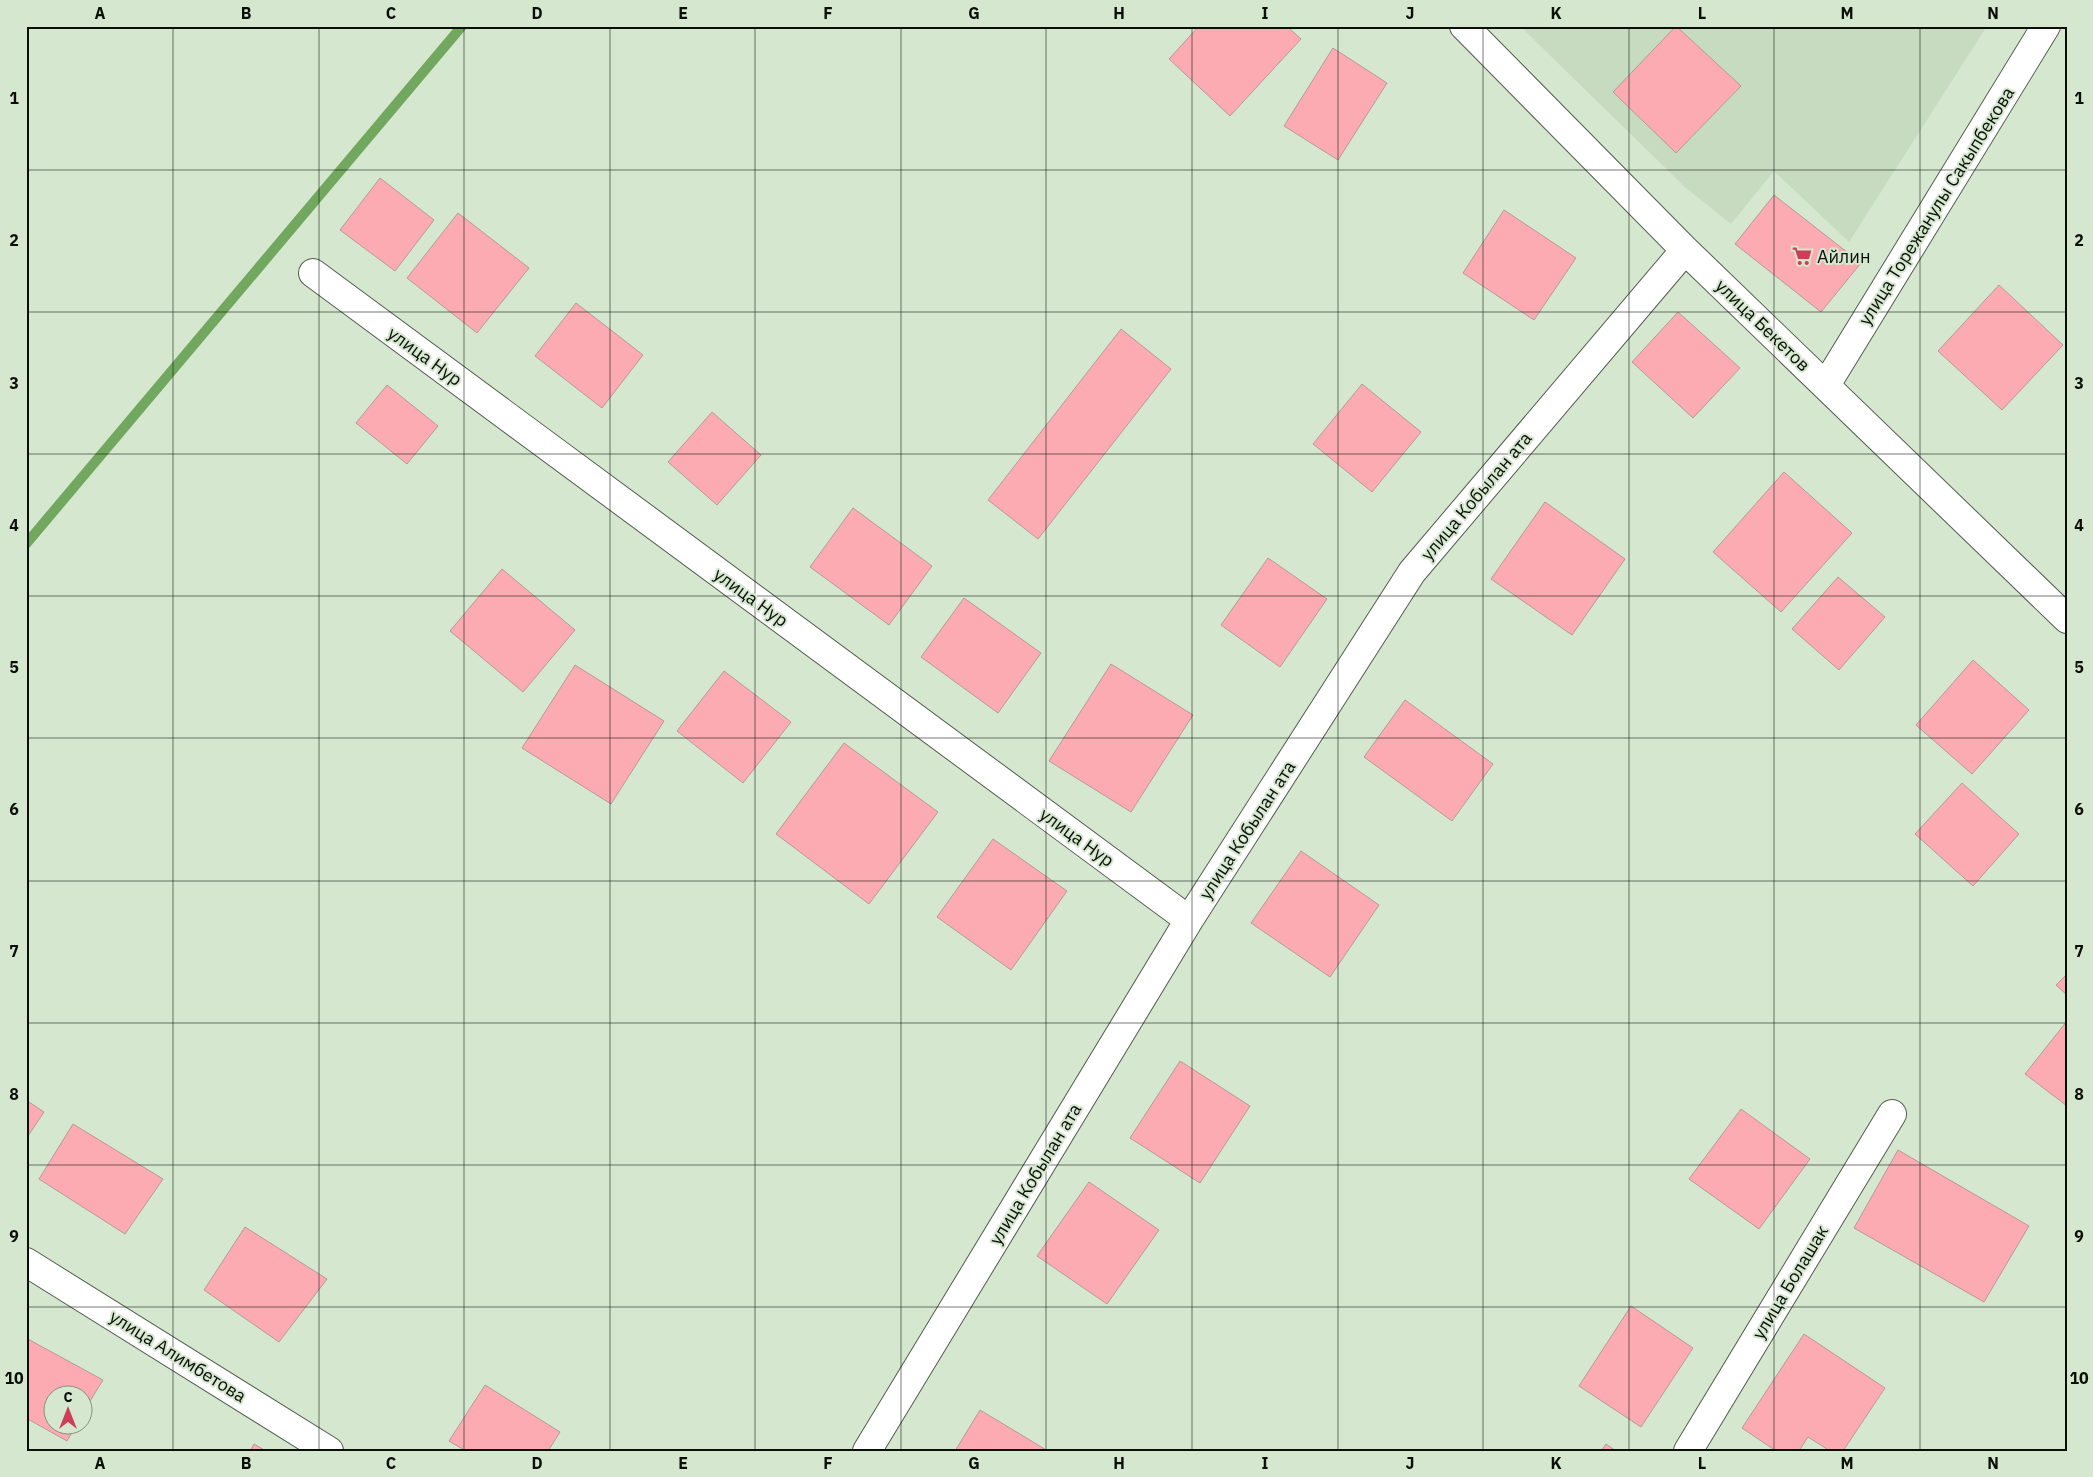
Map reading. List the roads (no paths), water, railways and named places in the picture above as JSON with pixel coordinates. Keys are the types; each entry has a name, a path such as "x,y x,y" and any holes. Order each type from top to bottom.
{"street":[{"name":"улица Бекетов","path":"1464,26 1685,250 2067,619"},
{"name":"улица Торежанулы Сакыпбекова","path":"1826,385 2046,26"},
{"name":"улица Кобылан ата","path":"867,1451 1189,920 1412,572 1685,250"},
{"name":"улица Нур","path":"313,273 1189,920"},
{"name":"улица Болашак","path":"1688,1451 1892,1114"},
{"name":"улица Алимбетова","path":"26,1262 329,1451"}],"waterway":[{"path":"26,544 462,26"}],"place":[{"name":"Айлин","path":"1802,256"}]}
